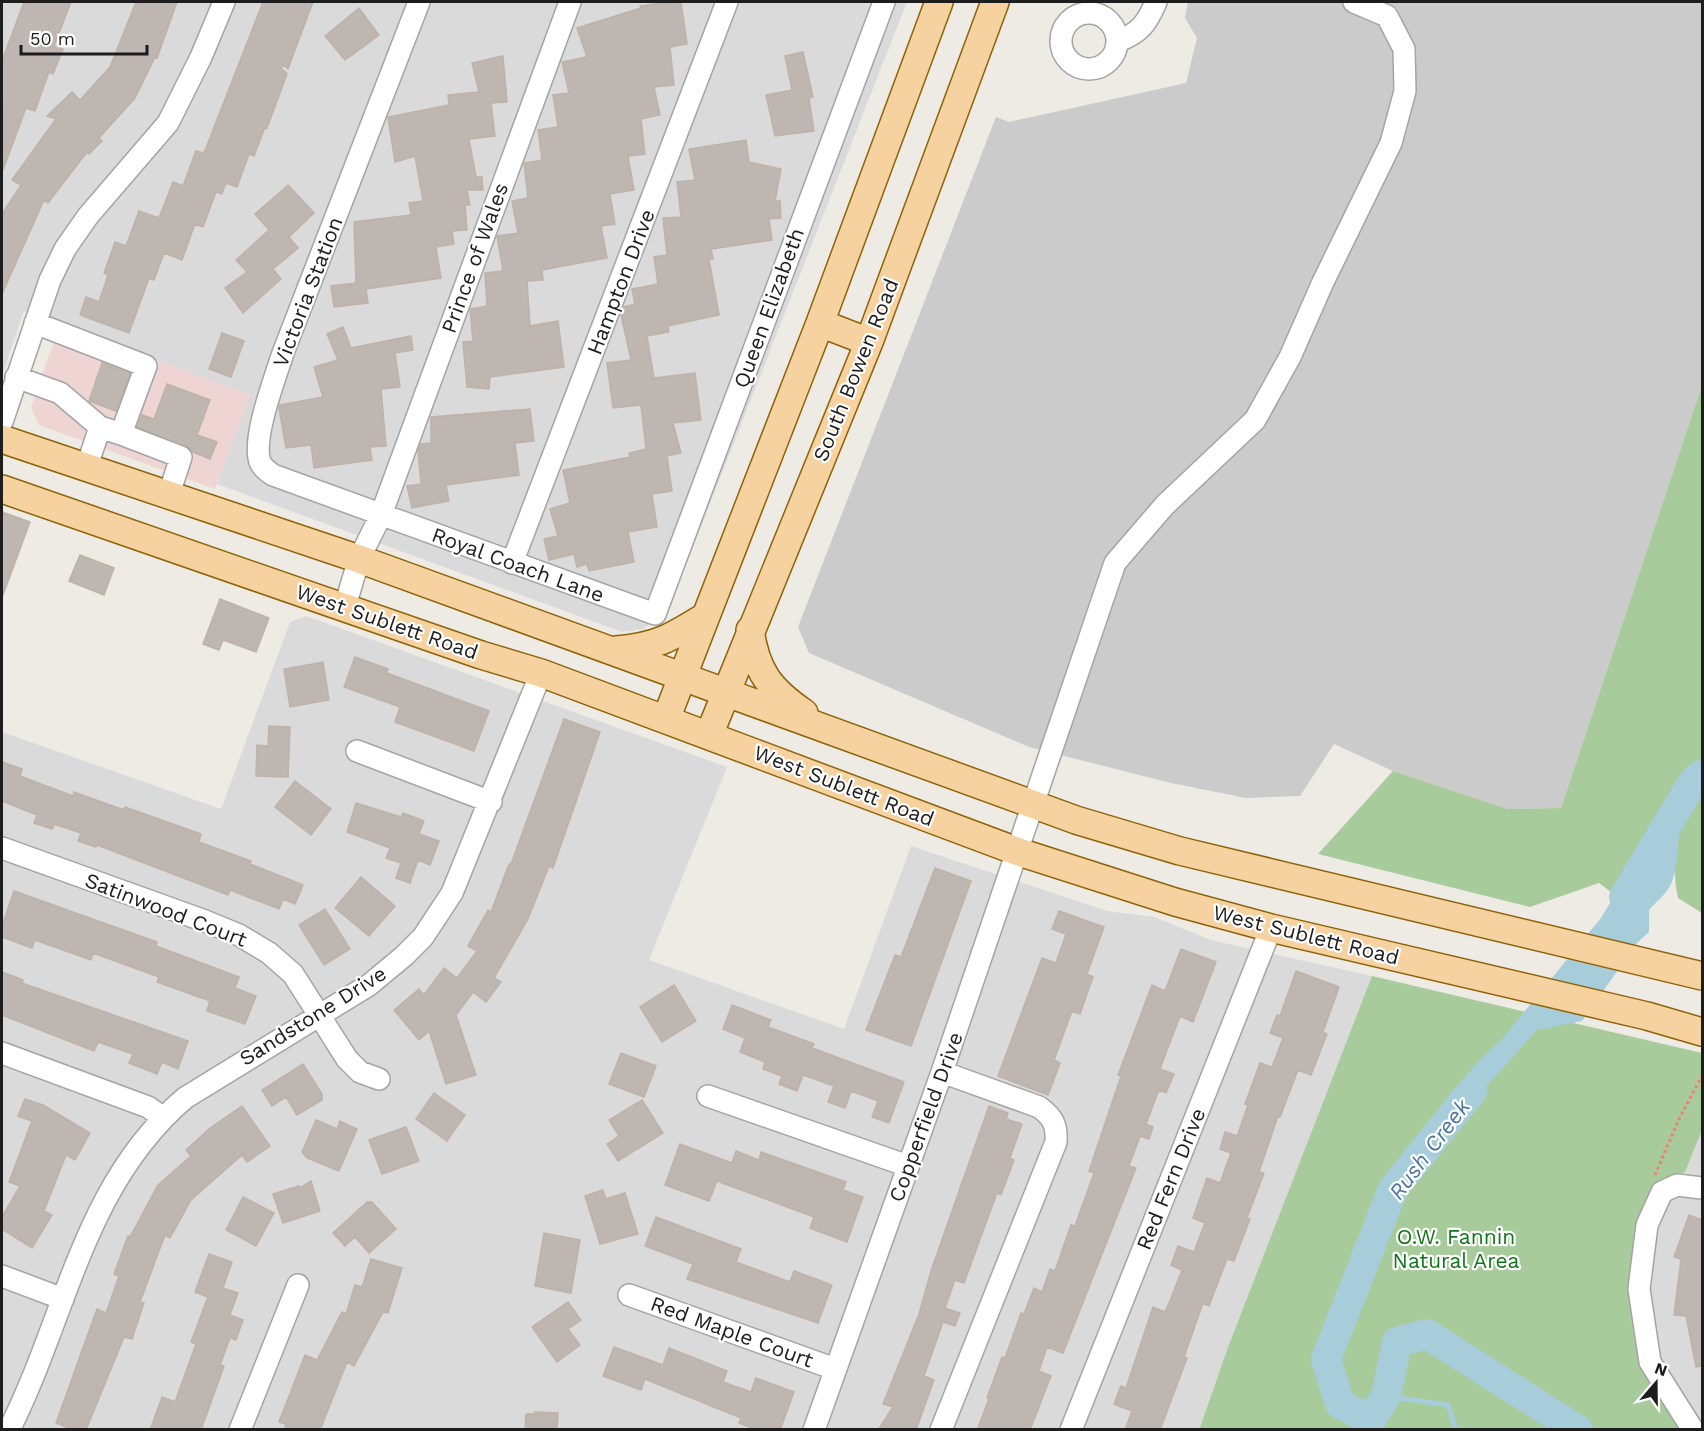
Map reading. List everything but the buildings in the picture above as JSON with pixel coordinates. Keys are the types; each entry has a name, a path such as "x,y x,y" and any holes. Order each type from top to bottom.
{"main road":[{"path":"666,719 820,323 939,2"},
{"name":"South Bowen Road","path":"709,735 724,692 869,342 995,2"},
{"path":"820,323 869,342"},
{"path":"2,440 87,466 359,559 1076,820 1180,851 1692,973"},
{"name":"West Sublett Road","path":"2,489 481,655 541,673 1019,852 1175,902 1271,928 1647,1016 1702,1032"},
{"path":"612,651 646,648 670,638 706,616"},
{"path":"750,630 753,652 763,676 782,698 827,728"}],"street":[{"path":"2,422 50,280 65,249 88,216 168,123 201,57 224,2"},
{"name":"Victoria Station","path":"381,515 273,475 263,468 259,458 259,440 284,353 419,2"},
{"name":"Prince of Wales","path":"345,606 359,559 381,515 570,2"},
{"name":"Hampton Drive","path":"512,562 727,2"},
{"name":"Queen Elizabeth","path":"655,614 884,2"},
{"path":"1118,41 1136,35 1148,21 1156,2"},
{"path":"1354,2 1390,9"},
{"name":"Copperfield Drive","path":"814,1430 1019,852 1115,563 1165,505 1255,420 1290,357 1323,282 1391,143 1405,91 1404,49 1390,9"},
{"path":"35,323 146,366 121,434"},
{"path":"16,377 60,393 100,428 181,457 169,494"},
{"path":"87,466 100,428"},
{"name":"Royal Coach Lane","path":"381,515 655,614"},
{"name":"Sandstone Drive","path":"9,1430 107,1192 126,1161 162,1117 214,1078 369,985 423,937 452,893 541,673"},
{"path":"357,751 490,802"},
{"name":"Satinwood Court","path":"2,848 239,935 269,953 293,974 347,1059 360,1072 379,1079"},
{"name":"Red Fern Drive","path":"1071,1430 1271,928"},
{"path":"2,1053 148,1107 162,1117"},
{"path":"941,1430 1056,1142 1052,1116 1039,1107 942,1072"},
{"path":"708,1096 908,1166"},
{"path":"1693,1430 1650,1362 1639,1289 1647,1225 1662,1192 1677,1185 1702,1188"},
{"path":"2,1276 63,1299"},
{"path":"240,1430 298,1285"},
{"name":"Red Maple Court","path":"629,1295 835,1369"}],"shaded area":[{"path":"2,2 907,2 673,598 664,615 643,629 622,632 217,484 250,395 24,311 2,376"},
{"path":"1188,2 1702,2 1702,385 1561,808 1508,809 1393,771 1334,744 1300,796 1246,798 1171,783 1029,747 809,653 798,627 996,117 1009,122 1186,83 1197,38 1185,18"},
{"path":"60,324 250,395 215,489 39,425 31,408"},
{"path":"306,616 727,767 649,960 844,1029 911,846 1107,911 1154,917 1211,940 1372,976 1228,1347 1199,1429 2,1430 2,732 221,809 290,622"},
{"path":"1702,1130 1702,1429 1673,1414 1632,1265 1653,1186 1685,1172"}],"green space":[{"path":"1702,385 1702,913 1678,898 1675,848 1685,799 1675,793 1659,821 1658,847 1615,895 1599,883 1530,907 1318,854 1393,771 1508,809 1561,808"},
{"name":"O.W. Fannin Natural Area","path":"1372,976 1702,1053 1702,1130 1685,1172 1653,1186 1632,1265 1641,1357 1683,1429 1199,1430 1228,1347"}],"water":[{"path":"1675,792 1685,799 1680,820 1674,875 1664,894 1649,910 1649,932 1637,943 1582,1021 1537,1030 1451,1125 1442,1119 1466,1076 1501,1040 1601,918 1615,895 1659,847 1659,821"}],"waterway":[{"name":"Rush Creek","path":"1624,897 1693,782 1702,774"},
{"name":"Rush Creek","path":"1472,1091 1393,1189 1326,1359 1340,1404 1371,1420 1386,1396 1397,1342 1427,1334 1578,1430"},
{"path":"1386,1396 1448,1405 1456,1430"}]}
